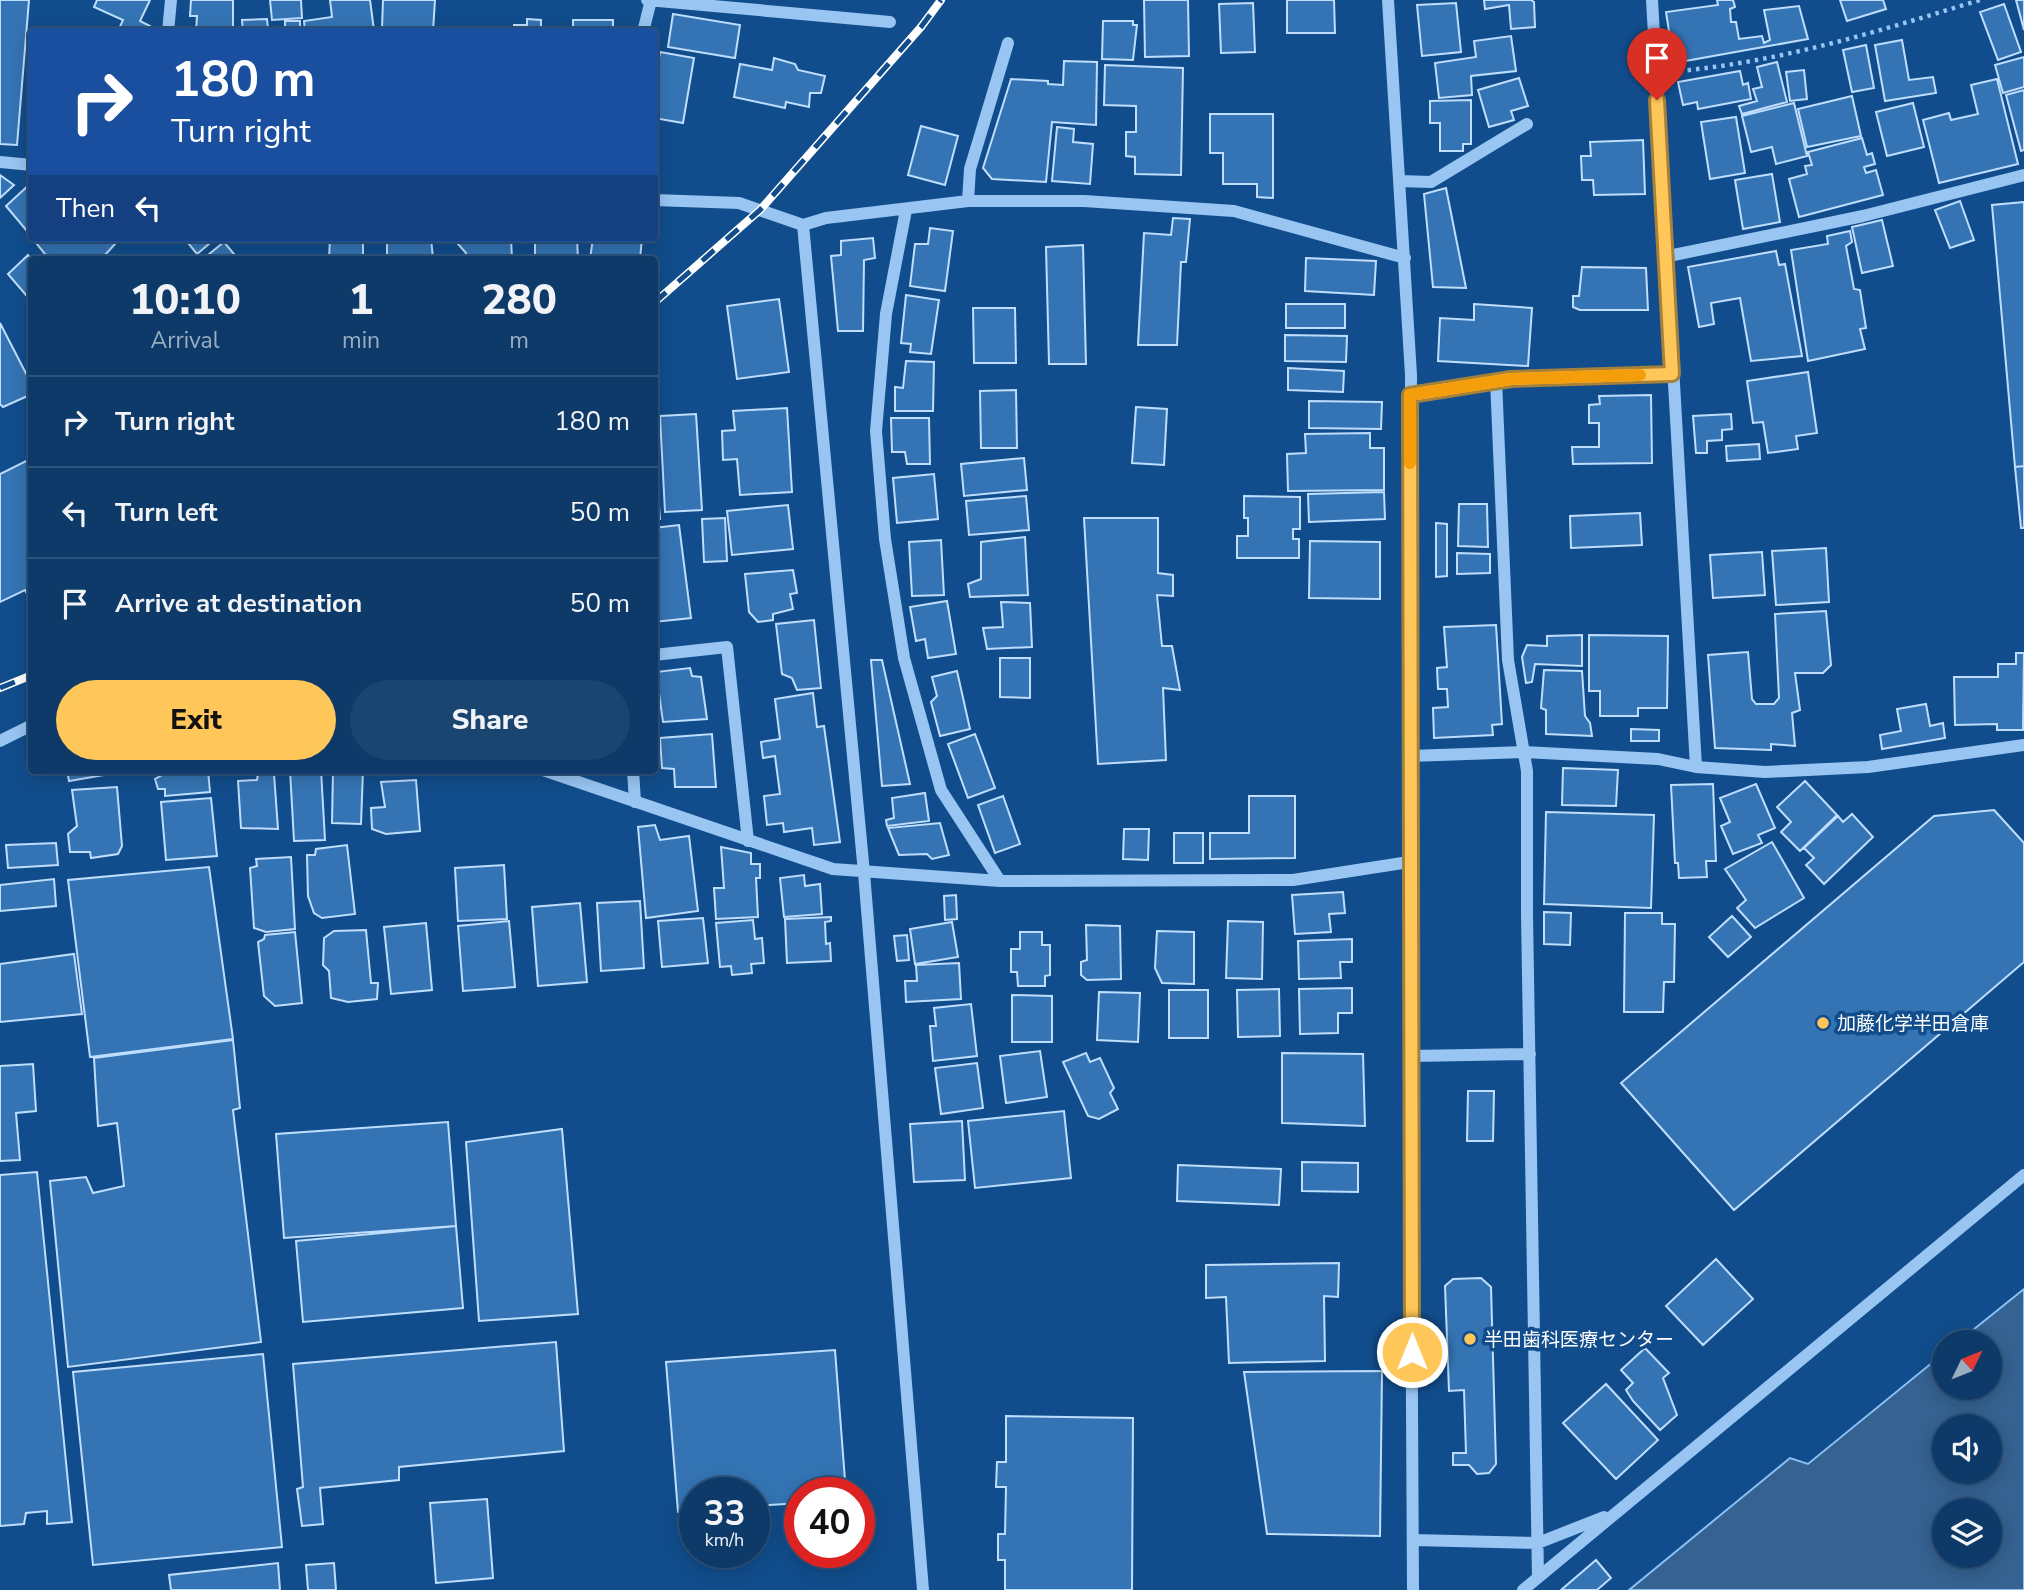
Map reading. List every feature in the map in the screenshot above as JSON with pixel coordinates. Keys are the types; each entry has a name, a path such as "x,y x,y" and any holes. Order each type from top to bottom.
{"street":[{"path":"168,28 171,0"},
{"path":"644,28 649,0 890,22"},
{"path":"1388,0 1405,258 1410,395 1409,862 1413,1590"},
{"path":"1652,0 1664,257 1696,767"},
{"path":"968,201 970,169 1008,43"},
{"path":"1399,181 1431,182 1527,124"},
{"path":"0,162 28,164"},
{"path":"1664,257 1863,216 2024,175"},
{"path":"658,200 739,203 803,225 826,218 968,201 1084,201 1234,211 1405,258"},
{"path":"906,210 887,314 876,431 886,539 904,658 941,790 1000,881"},
{"path":"803,225 864,873 923,1590"},
{"path":"1410,395 1496,380 1672,374"},
{"path":"1496,380 1508,660 1527,771 1538,1577"},
{"path":"658,654 727,647 748,841"},
{"path":"0,741 28,727"},
{"path":"1410,756 1524,752 1658,759 1696,767 1765,772 1835,771 2024,745"},
{"path":"554,774 833,869 864,873 1000,881 1293,880 1409,862"},
{"path":"633,774 635,802"},
{"path":"1411,1056 1530,1054"},
{"path":"1523,1590 2024,1175"},
{"path":"1413,1540 1538,1543 1616,1512"}],"path":[{"path":"1656,73 1734,66 1811,51 1980,0"}],"water":[{"path":"2024,1289 2024,1590 1629,1590 1790,1458 1808,1464 1932,1363 1932,1400 2002,1400 2002,1330 1973,1330"}],"building":[{"path":"0,0 29,0 17,145 0,144"},
{"path":"97,0 150,0 140,21 149,28 119,28 123,20 94,7"},
{"path":"191,0 233,0 233,28 196,28 197,16 190,16"},
{"path":"270,0 301,0 302,18 272,20"},
{"path":"330,0 370,0 374,28 305,28 304,21 332,17"},
{"path":"383,0 435,0 433,28 382,28"},
{"path":"1144,0 1188,0 1189,56 1145,57"},
{"path":"1287,0 1334,0 1335,33 1287,33"},
{"path":"1484,0 1531,0 1534,2 1535,27 1511,29 1509,5 1485,9"},
{"path":"1717,0 1733,0 1735,7 1730,9 1731,22 1736,22 1739,39 1762,36 1764,43 1770,40 1764,10 1799,6 1808,39 1674,63 1666,12 1718,5"},
{"path":"1840,0 1883,0 1886,9 1847,21"},
{"path":"2016,0 2024,0 2024,30"},
{"path":"1253,3 1255,52 1221,53 1219,4"},
{"path":"1456,3 1461,52 1422,56 1417,5"},
{"path":"2004,4 2021,52 1998,60 1980,12"},
{"path":"673,14 740,25 735,58 668,47"},
{"path":"267,19 268,28 243,28 242,20"},
{"path":"527,19 541,20 541,28 514,28 514,25 527,25"},
{"path":"573,20 613,20 613,28 573,28"},
{"path":"285,21 300,21 300,28 285,28"},
{"path":"1103,21 1133,21 1133,25 1137,25 1133,60 1102,59"},
{"path":"1511,36 1516,71 1471,76 1472,95 1439,98 1435,63 1476,57 1474,41"},
{"path":"1902,40 1909,80 1933,77 1936,93 1885,101 1875,45"},
{"path":"1866,45 1874,88 1852,92 1843,50"},
{"path":"660,52 694,58 683,123 658,119"},
{"path":"2024,57 2024,87 2003,93 1995,65"},
{"path":"774,58 795,64 798,70 825,76 821,93 810,93 809,107 786,102 785,108 734,97 740,64 772,70"},
{"path":"1064,61 1097,62 1096,125 1052,122 1046,182 992,179 983,168 1011,79 1048,81 1048,84 1063,85"},
{"path":"1777,62 1787,102 1742,114 1739,106 1757,101 1753,89 1762,87 1757,67"},
{"path":"1105,65 1183,68 1181,175 1135,174 1135,157 1126,156 1126,132 1136,132 1136,106 1104,105"},
{"path":"1804,70 1807,99 1790,101 1786,72"},
{"path":"1740,71 1743,85 1748,83 1751,99 1698,109 1697,102 1683,105 1678,82"},
{"path":"1519,78 1528,106 1511,111 1514,120 1489,127 1478,90"},
{"path":"1997,79 2018,164 1939,183 1923,120 1949,113 1951,120 1978,114 1971,85"},
{"path":"2024,90 2024,150 2021,151 2006,95"},
{"path":"1852,96 1861,136 1807,147 1798,109"},
{"path":"1471,100 1471,144 1463,144 1463,151 1440,151 1440,123 1430,123 1430,101"},
{"path":"1794,103 1807,156 1776,164 1772,147 1751,152 1742,116"},
{"path":"1913,103 1924,147 1887,156 1876,112"},
{"path":"1210,114 1273,114 1273,198 1257,197 1257,184 1223,184 1223,153 1210,153"},
{"path":"1736,117 1745,173 1710,179 1701,122"},
{"path":"921,126 958,136 945,185 908,175"},
{"path":"1057,127 1074,129 1073,142 1093,144 1090,184 1052,181"},
{"path":"1862,138 1867,155 1872,153 1875,164 1864,167 1866,173 1876,170 1883,195 1799,217 1789,179 1807,174 1805,166 1812,165 1808,152"},
{"path":"1643,140 1645,194 1594,195 1593,180 1582,180 1581,156 1591,156 1590,142"},
{"path":"1772,174 1780,222 1743,229 1735,180"},
{"path":"0,175 14,185 0,198"},
{"path":"28,186 28,232 6,206"},
{"path":"1446,188 1466,288 1433,287 1424,194"},
{"path":"1960,201 1974,240 1950,248 1935,210"},
{"path":"2024,202 2024,466 2015,467 1992,205"},
{"path":"1173,218 1190,219 1186,262 1181,262 1177,345 1138,345 1144,233 1171,235"},
{"path":"1882,220 1893,266 1862,273 1852,227"},
{"path":"930,228 953,231 945,291 910,286 915,244 928,244"},
{"path":"1850,231 1852,242 1846,246 1854,289 1860,290 1866,328 1860,329 1865,349 1808,361 1791,250 1828,244 1827,236"},
{"path":"873,238 875,258 864,260 863,331 838,331 831,256 841,255 841,241"},
{"path":"35,242 115,244 106,256 47,256"},
{"path":"187,242 211,242 197,254"},
{"path":"224,242 236,256 207,256"},
{"path":"330,242 363,242 363,256 329,256"},
{"path":"387,242 431,242 433,256 387,256"},
{"path":"511,242 512,256 466,256 458,244"},
{"path":"535,242 577,242 578,256 535,256"},
{"path":"592,242 642,242 640,256 590,256"},
{"path":"1083,245 1086,364 1049,364 1046,247"},
{"path":"1776,251 1779,265 1785,264 1802,356 1751,361 1740,298 1711,303 1714,324 1699,327 1688,267"},
{"path":"28,255 28,297 8,274"},
{"path":"1306,258 1376,261 1374,295 1305,291"},
{"path":"1582,267 1646,268 1648,310 1580,310 1573,307 1573,296 1579,296"},
{"path":"906,295 939,300 931,354 910,352 911,344 901,343"},
{"path":"779,299 789,372 737,379 727,306"},
{"path":"1286,304 1345,304 1345,328 1286,328"},
{"path":"1474,304 1532,308 1528,366 1438,361 1440,318 1474,320"},
{"path":"973,308 1015,308 1016,363 974,363"},
{"path":"0,323 28,377 28,396 3,407 0,404"},
{"path":"1285,335 1347,336 1346,362 1285,361"},
{"path":"906,361 934,362 933,411 895,411 895,387 903,388"},
{"path":"1288,368 1344,371 1343,392 1288,390"},
{"path":"1808,372 1817,433 1796,436 1798,449 1768,453 1763,422 1753,423 1747,381"},
{"path":"1016,390 1017,448 981,448 980,391"},
{"path":"1651,395 1652,463 1573,464 1572,447 1599,447 1599,423 1589,423 1589,405 1600,404 1599,396"},
{"path":"1309,401 1382,402 1381,429 1309,428"},
{"path":"1136,407 1167,409 1164,465 1132,463"},
{"path":"787,408 792,492 740,495 737,459 723,460 722,431 735,430 733,411"},
{"path":"696,414 702,510 665,512 660,416"},
{"path":"1731,414 1732,429 1722,430 1722,440 1707,441 1707,453 1696,453 1693,416"},
{"path":"891,418 929,418 930,464 907,464 905,452 892,452"},
{"path":"1370,433 1370,448 1384,448 1384,490 1288,491 1287,454 1306,453 1305,434"},
{"path":"1759,444 1760,459 1727,461 1726,446"},
{"path":"1024,458 1027,490 964,496 961,464"},
{"path":"28,460 28,596 25,590 0,602 0,474"},
{"path":"2024,466 2024,528 2021,528 2015,467"},
{"path":"934,474 938,519 897,523 893,478"},
{"path":"1384,492 1385,519 1309,522 1308,494"},
{"path":"1026,496 1029,530 969,535 966,501"},
{"path":"1244,496 1300,497 1300,529 1293,529 1293,539 1299,539 1299,558 1237,558 1237,536 1248,536 1248,518 1244,518"},
{"path":"1459,504 1487,504 1488,547 1458,546"},
{"path":"788,505 793,549 732,555 727,511"},
{"path":"1640,513 1642,545 1571,548 1570,516"},
{"path":"725,518 727,561 704,562 702,519"},
{"path":"1084,518 1158,518 1158,573 1173,575 1173,596 1157,595 1162,646 1172,646 1180,690 1163,688 1166,760 1098,764"},
{"path":"1436,523 1447,524 1447,576 1436,577"},
{"path":"679,525 691,618 658,622 658,528"},
{"path":"1025,537 1028,595 970,597 968,584 981,579 981,542"},
{"path":"941,540 944,595 912,596 909,542"},
{"path":"1310,541 1380,542 1380,599 1309,598"},
{"path":"1826,548 1829,602 1776,605 1772,551"},
{"path":"1762,552 1765,595 1713,598 1710,555"},
{"path":"1457,553 1490,554 1490,573 1457,574"},
{"path":"793,570 797,593 790,594 793,609 773,614 773,620 758,622 749,612 745,574"},
{"path":"947,601 956,654 928,658 925,639 916,641 910,607"},
{"path":"1001,602 1030,603 1032,647 987,649 983,628 1003,627"},
{"path":"1826,611 1831,665 1823,673 1795,673 1800,710 1792,713 1795,746 1771,744 1771,750 1715,748 1708,655 1748,652 1752,699 1756,704 1774,704 1779,698 1775,614"},
{"path":"814,620 821,688 797,690 792,678 782,674 776,624"},
{"path":"1496,625 1502,724 1492,725 1493,735 1434,738 1433,708 1448,707 1447,689 1438,689 1437,668 1447,667 1444,627"},
{"path":"1582,635 1582,666 1535,664 1532,682 1526,683 1522,657 1527,645 1547,646 1547,636"},
{"path":"1589,635 1668,636 1667,708 1638,708 1638,716 1600,716 1600,691 1589,691"},
{"path":"2016,653 2024,653 2023,730 1997,730 1997,724 1955,725 1954,677 1998,677 1998,664 2016,664"},
{"path":"1000,658 1030,658 1030,698 1000,697"},
{"path":"871,660 882,660 910,784 882,786"},
{"path":"690,668 692,676 701,677 707,719 663,722 658,672"},
{"path":"1544,670 1582,671 1585,716 1590,723 1592,736 1546,734 1546,710 1541,708"},
{"path":"957,671 970,729 940,736 931,702 937,696 932,677"},
{"path":"813,693 817,727 824,726 840,842 814,845 812,828 784,832 783,823 767,825 764,796 780,794 775,756 763,758 761,742 780,739 775,699"},
{"path":"1926,704 1930,726 1943,723 1945,738 1882,749 1880,735 1901,731 1897,709"},
{"path":"1631,729 1659,730 1659,741 1631,741"},
{"path":"712,734 716,787 675,787 674,769 662,768 660,738"},
{"path":"975,734 995,788 968,798 948,744"},
{"path":"1563,768 1618,770 1616,806 1562,805"},
{"path":"68,774 110,774 69,781"},
{"path":"164,774 208,774 210,792 165,796 165,789 158,789 155,779"},
{"path":"258,774 274,774 278,829 241,828 238,781 257,780"},
{"path":"290,774 321,774 325,840 294,841"},
{"path":"333,774 363,774 361,824 332,823"},
{"path":"416,780 420,831 386,834 372,829 371,808 385,807 381,782"},
{"path":"1805,781 1837,815 1800,851 1781,832 1791,822 1777,807"},
{"path":"1713,784 1716,861 1706,861 1707,877 1679,878 1678,863 1675,863 1671,785"},
{"path":"1756,784 1775,828 1758,835 1762,843 1733,854 1721,826 1730,822 1720,798"},
{"path":"117,787 122,846 118,854 91,858 90,852 70,852 68,834 77,826 72,790"},
{"path":"925,793 929,821 887,826 886,820 894,818 892,798"},
{"path":"1003,796 1020,844 995,853 978,805"},
{"path":"1249,796 1295,796 1295,858 1210,859 1210,833 1249,833"},
{"path":"211,798 217,856 166,860 161,802"},
{"name":"加藤化学半田倉庫","path":"1994,810 2024,843 2024,962 1734,1210 1621,1083 1934,816"},
{"path":"1546,812 1654,815 1651,908 1544,904"},
{"path":"1852,814 1873,837 1824,884 1806,865 1814,858 1804,848 1838,816 1843,822"},
{"path":"940,823 949,855 932,859 927,854 899,855 888,828"},
{"path":"655,825 660,840 689,836 698,911 646,918 638,827"},
{"path":"1124,829 1149,829 1148,860 1123,859"},
{"path":"1174,833 1203,833 1203,863 1174,863"},
{"path":"1772,842 1804,898 1755,928 1737,908 1746,900 1725,869"},
{"path":"56,843 58,865 8,868 6,845"},
{"path":"347,845 355,914 322,918 314,913 308,896 307,855 315,855 316,849"},
{"path":"721,847 751,853 751,864 760,864 760,878 756,878 758,917 716,919 714,888 724,888"},
{"path":"291,857 295,929 266,932 254,928 250,868 257,866 256,859"},
{"path":"504,865 507,919 458,921 455,868"},
{"path":"209,867 233,1039 90,1057 68,880"},
{"path":"804,875 805,886 820,884 822,914 784,917 780,878"},
{"path":"54,879 56,906 0,911 0,885"},
{"path":"1343,892 1345,913 1329,914 1331,932 1295,934 1292,895"},
{"path":"956,895 957,919 945,920 944,896"},
{"path":"640,901 644,968 601,971 597,903"},
{"path":"580,903 587,982 538,986 532,907"},
{"path":"1544,912 1571,913 1570,945 1544,944"},
{"path":"1625,913 1662,913 1662,924 1675,924 1674,982 1664,982 1663,1012 1624,1012"},
{"path":"1732,916 1751,937 1728,957 1709,937"},
{"path":"831,917 831,921 825,922 826,944 830,943 831,961 787,963 785,919"},
{"path":"703,918 708,963 662,967 658,921"},
{"path":"753,920 755,939 762,938 764,963 751,964 752,973 732,975 731,966 720,967 716,923"},
{"path":"509,921 515,987 463,991 458,926"},
{"path":"1228,921 1263,922 1262,979 1226,978"},
{"path":"952,922 958,957 915,964 910,929"},
{"path":"426,923 432,990 391,994 384,927"},
{"path":"1086,925 1120,926 1121,979 1087,980 1081,975 1081,962 1087,960"},
{"path":"366,930 371,983 378,983 377,999 348,1002 331,998 329,971 323,965 324,938 334,931"},
{"path":"1157,931 1194,932 1194,984 1162,983 1155,968"},
{"path":"295,932 302,1003 275,1006 264,996 258,942 264,939 265,935"},
{"path":"1020,932 1042,932 1042,945 1050,945 1050,975 1045,976 1045,986 1018,986 1017,972 1011,972 1011,949 1020,949"},
{"path":"907,935 909,960 897,961 894,936"},
{"path":"1352,939 1352,962 1340,962 1341,978 1299,979 1298,941"},
{"path":"74,954 82,1014 0,1022 0,964"},
{"path":"959,963 961,999 906,1002 905,981 917,981 916,965"},
{"path":"1352,988 1352,1013 1338,1013 1338,1033 1300,1034 1299,989"},
{"path":"1279,989 1280,1036 1238,1037 1237,990"},
{"path":"1169,990 1208,990 1208,1038 1169,1038"},
{"path":"1099,992 1140,993 1138,1042 1097,1040"},
{"path":"1012,995 1052,996 1052,1042 1012,1042"},
{"path":"971,1004 977,1056 933,1061 930,1026 936,1026 934,1008"},
{"path":"233,1040 240,1108 233,1110 261,1342 68,1367 50,1181 86,1177 93,1193 124,1186 117,1123 98,1126 94,1058"},
{"path":"1040,1051 1047,1097 1006,1103 1000,1056"},
{"path":"1086,1053 1090,1062 1100,1058 1114,1088 1110,1093 1118,1109 1099,1119 1088,1116 1063,1062"},
{"path":"1282,1053 1363,1054 1365,1126 1282,1123"},
{"path":"977,1063 983,1108 941,1114 935,1068"},
{"path":"33,1064 36,1111 16,1113 20,1160 0,1161 0,1066"},
{"path":"1468,1091 1494,1091 1493,1141 1467,1141"},
{"path":"1064,1111 1071,1178 975,1188 968,1121"},
{"path":"962,1121 965,1180 914,1182 910,1124"},
{"path":"448,1122 456,1226 284,1238 276,1134"},
{"path":"562,1129 578,1314 479,1321 466,1142"},
{"path":"1302,1162 1358,1163 1358,1192 1302,1191"},
{"path":"1178,1165 1281,1169 1279,1205 1177,1201"},
{"path":"37,1172 72,1522 47,1524 47,1511 26,1513 24,1524 0,1526 0,1175"},
{"path":"456,1226 463,1308 303,1322 296,1241"},
{"path":"1716,1259 1753,1299 1703,1345 1666,1306"},
{"path":"1339,1263 1338,1297 1324,1296 1325,1361 1229,1363 1226,1297 1206,1298 1206,1265"},
{"name":"半田歯科医療センター","path":"1481,1278 1491,1287 1496,1464 1489,1473 1477,1474 1469,1465 1453,1465 1453,1453 1466,1453 1464,1390 1449,1391 1445,1286 1453,1279"},
{"path":"556,1342 564,1451 399,1467 399,1480 320,1488 323,1524 302,1526 297,1489 303,1487 293,1364"},
{"path":"1645,1348 1669,1373 1663,1378 1677,1415 1660,1430 1633,1401 1626,1390 1633,1383 1621,1370"},
{"path":"835,1350 845,1477 784,1477 784,1504 770,1505 770,1477 679,1477 678,1512 666,1362"},
{"path":"263,1354 282,1547 93,1565 73,1372"},
{"path":"1382,1371 1380,1536 1267,1534 1244,1372"},
{"path":"1606,1384 1658,1440 1616,1479 1563,1423"},
{"path":"1006,1416 1133,1418 1132,1590 1005,1590 1005,1560 998,1560 998,1534 1005,1534 1006,1487 996,1487 997,1462 1006,1462"},
{"path":"487,1499 493,1578 436,1583 430,1503"},
{"path":"1596,1560 1611,1578 1597,1590 1561,1590"},
{"path":"278,1563 280,1590 171,1590 169,1575"},
{"path":"334,1563 336,1590 308,1590 306,1565"}],"railway":[{"path":"658,299 760,210 921,27 941,0"},
{"path":"0,688 28,677"}],"slow traffic":[{"path":"1410,463 1410,395 1496,380 1640,375"}],"place":[{"name":"加藤化学半田倉庫","path":"1823,1023"},
{"name":"半田歯科医療センター","path":"1470,1339"}],"route":[{"path":"1412,1352 1410,395 1496,380 1672,374 1657,100"}]}
